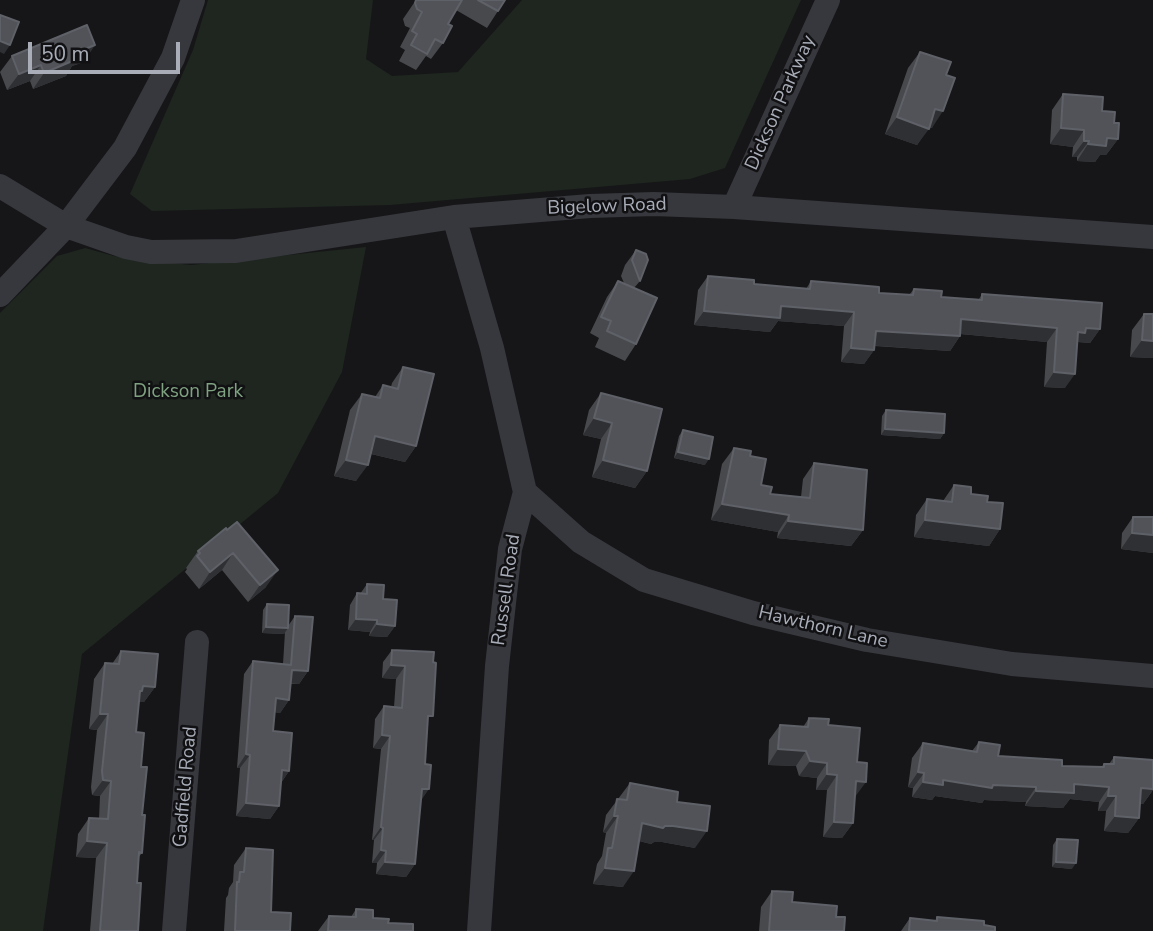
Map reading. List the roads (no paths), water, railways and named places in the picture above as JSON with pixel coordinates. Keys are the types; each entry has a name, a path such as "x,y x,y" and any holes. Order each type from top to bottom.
{"street":[{"path":"0,295 66,226 125,148 173,58 193,0"},
{"name":"Dickson Parkway","path":"734,207 828,0"},
{"name":"Bigelow Road","path":"0,186 66,226 126,247 151,252 236,251 454,217 590,206 734,207 1153,237"},
{"name":"Russell Road","path":"454,217 489,338 525,492 508,562 479,931"},
{"name":"Hawthorn Lane","path":"525,492 581,542 644,580 753,613 867,640 1012,664 1153,676"},
{"name":"Gadfield Road","path":"174,931 197,642"}],"park label":[{"name":"Dickson Park","path":"188,392"}]}
